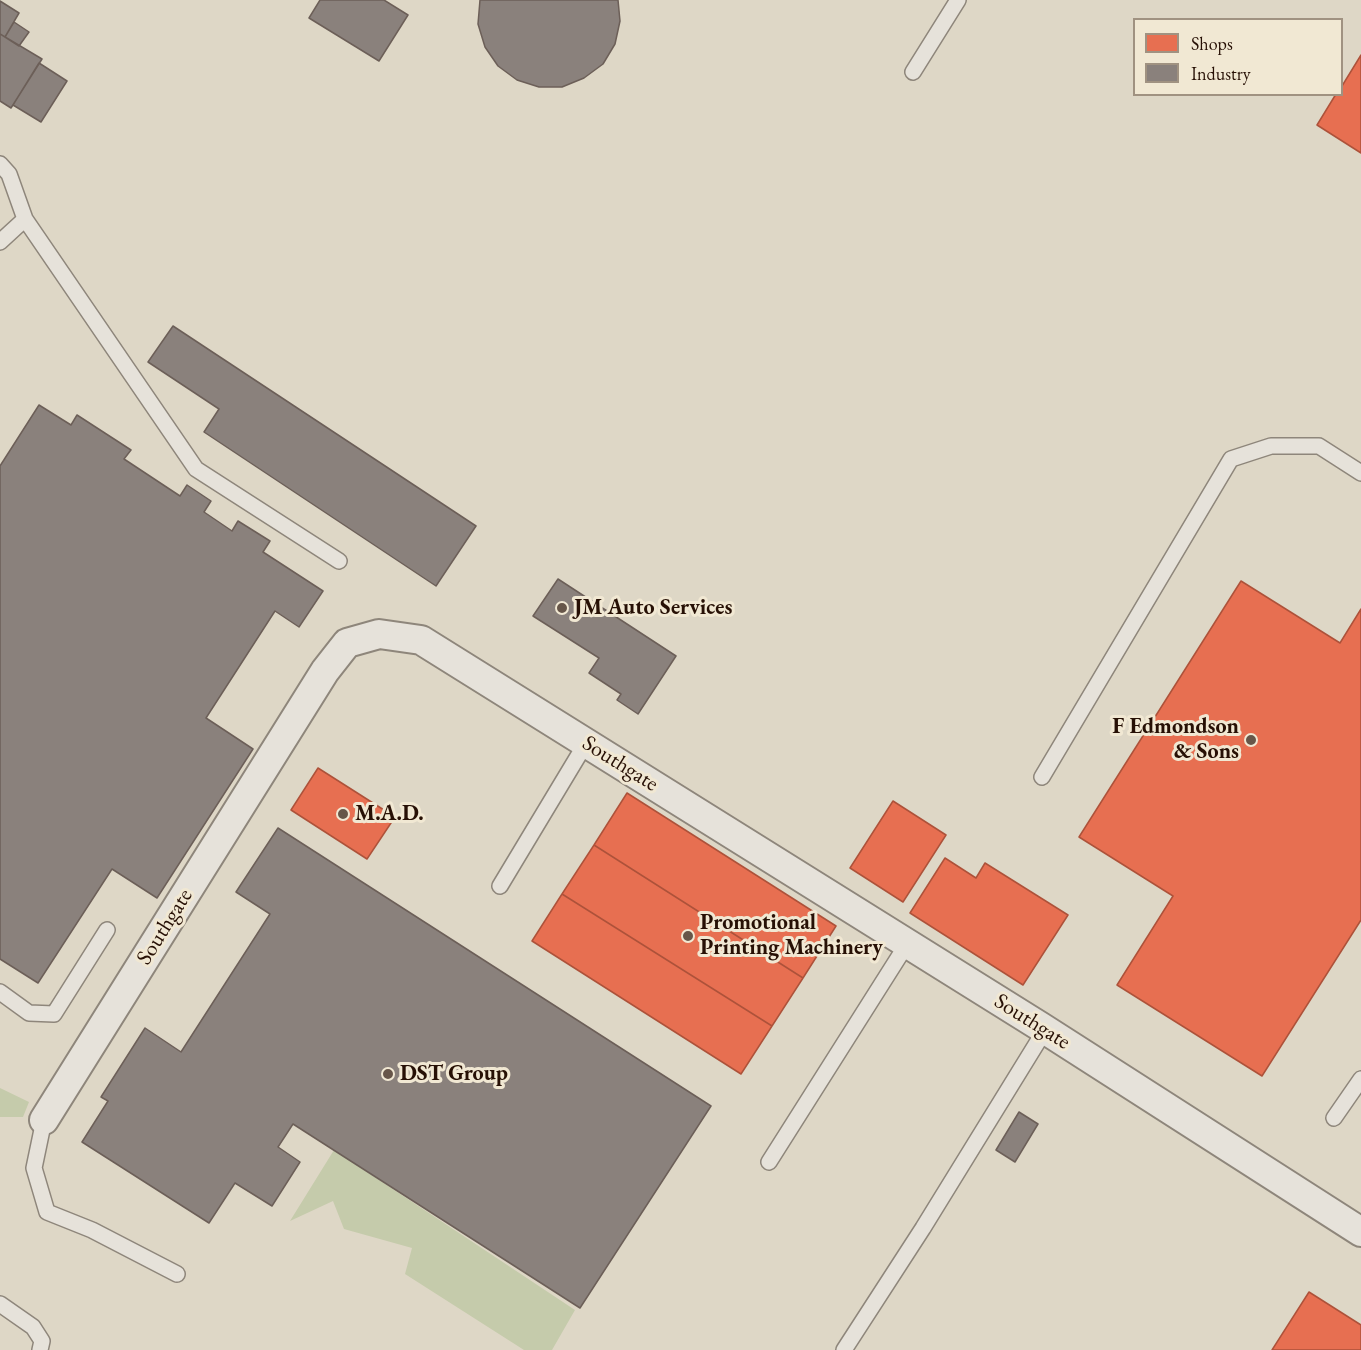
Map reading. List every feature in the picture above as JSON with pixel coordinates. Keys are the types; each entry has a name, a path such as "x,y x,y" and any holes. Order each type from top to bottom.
{"street":[{"name":"Southgate","path":"44,1120 319,681 347,643 379,634 421,640 1045,1030 1361,1232"}],"lane":[{"path":"913,72 958,0"},
{"path":"0,165 9,174 25,219 196,468 339,561"},
{"path":"0,242 25,219"},
{"path":"1042,777 1231,459 1271,446 1319,446 1361,472"},
{"path":"500,886 586,743"},
{"path":"0,992 29,1013 54,1014 107,930"},
{"path":"769,1162 908,944"},
{"path":"844,1350 923,1228 1045,1030"},
{"path":"1334,1118 1361,1079"},
{"path":"44,1120 34,1168 47,1212 93,1230 177,1274"},
{"path":"0,1304 33,1327 42,1341 40,1350"}],"green space":[{"path":"0,1088 29,1102 23,1117 0,1117"},
{"path":"334,1150 575,1310 552,1350 524,1350 405,1274 412,1248 344,1229 333,1201 290,1221"}],"building: Shops":[{"path":"1361,55 1361,153 1317,125 1335,96 1343,96 1343,84"},
{"name":"F Edmondson & Sons","path":"1241,581 1340,643 1361,609 1361,920 1262,1076 1117,985 1173,896 1079,837"},
{"name":"M.A.D.","path":"318,768 395,817 367,859 291,810"},
{"path":"627,793 836,926 803,978 594,845"},
{"path":"893,801 946,835 903,902 850,868"},
{"path":"594,845 803,978 772,1026 562,894"},
{"path":"945,858 976,878 985,863 1068,915 1023,985 910,913"},
{"path":"562,894 772,1026 741,1074 532,941"},
{"path":"1309,1292 1361,1325 1361,1350 1272,1350"}],"building: Industry":[{"path":"320,0 384,0 408,15 379,61 309,18"},
{"path":"480,0 618,0 620,21 615,44 603,64 584,78 562,87 539,87 517,80 498,66 485,47 478,24"},
{"path":"0,1 19,13 5,37 0,34"},
{"path":"14,22 29,32 19,46 5,37"},
{"path":"0,34 42,59 11,108 0,101"},
{"path":"39,63 67,81 41,122 13,105"},
{"path":"173,326 476,526 436,586 204,432 219,409 148,362"},
{"path":"39,405 71,425 77,415 131,450 124,459 180,496 187,485 211,501 204,512 232,531 238,521 270,541 263,552 323,591 299,627 275,611 206,718 253,749 157,898 112,869 38,983 0,959 0,466"},
{"path":"558,579 676,656 638,714 617,700 621,694 589,673 599,658 533,616"},
{"name":"DST Group","path":"278,828 711,1106 580,1308 293,1124 278,1147 300,1162 272,1206 235,1183 209,1223 82,1142 108,1101 101,1097 145,1028 181,1052 270,914 236,892"},
{"path":"1019,1112 1038,1124 1015,1162 996,1150"}],"place":[{"name":"JM Auto Services","path":"562,608"},
{"name":"F Edmondson & Sons","path":"1251,740"},
{"name":"M.A.D.","path":"343,814"},
{"name":"Promotional Printing Machinery","path":"688,936"},
{"name":"DST Group","path":"388,1074"}]}
